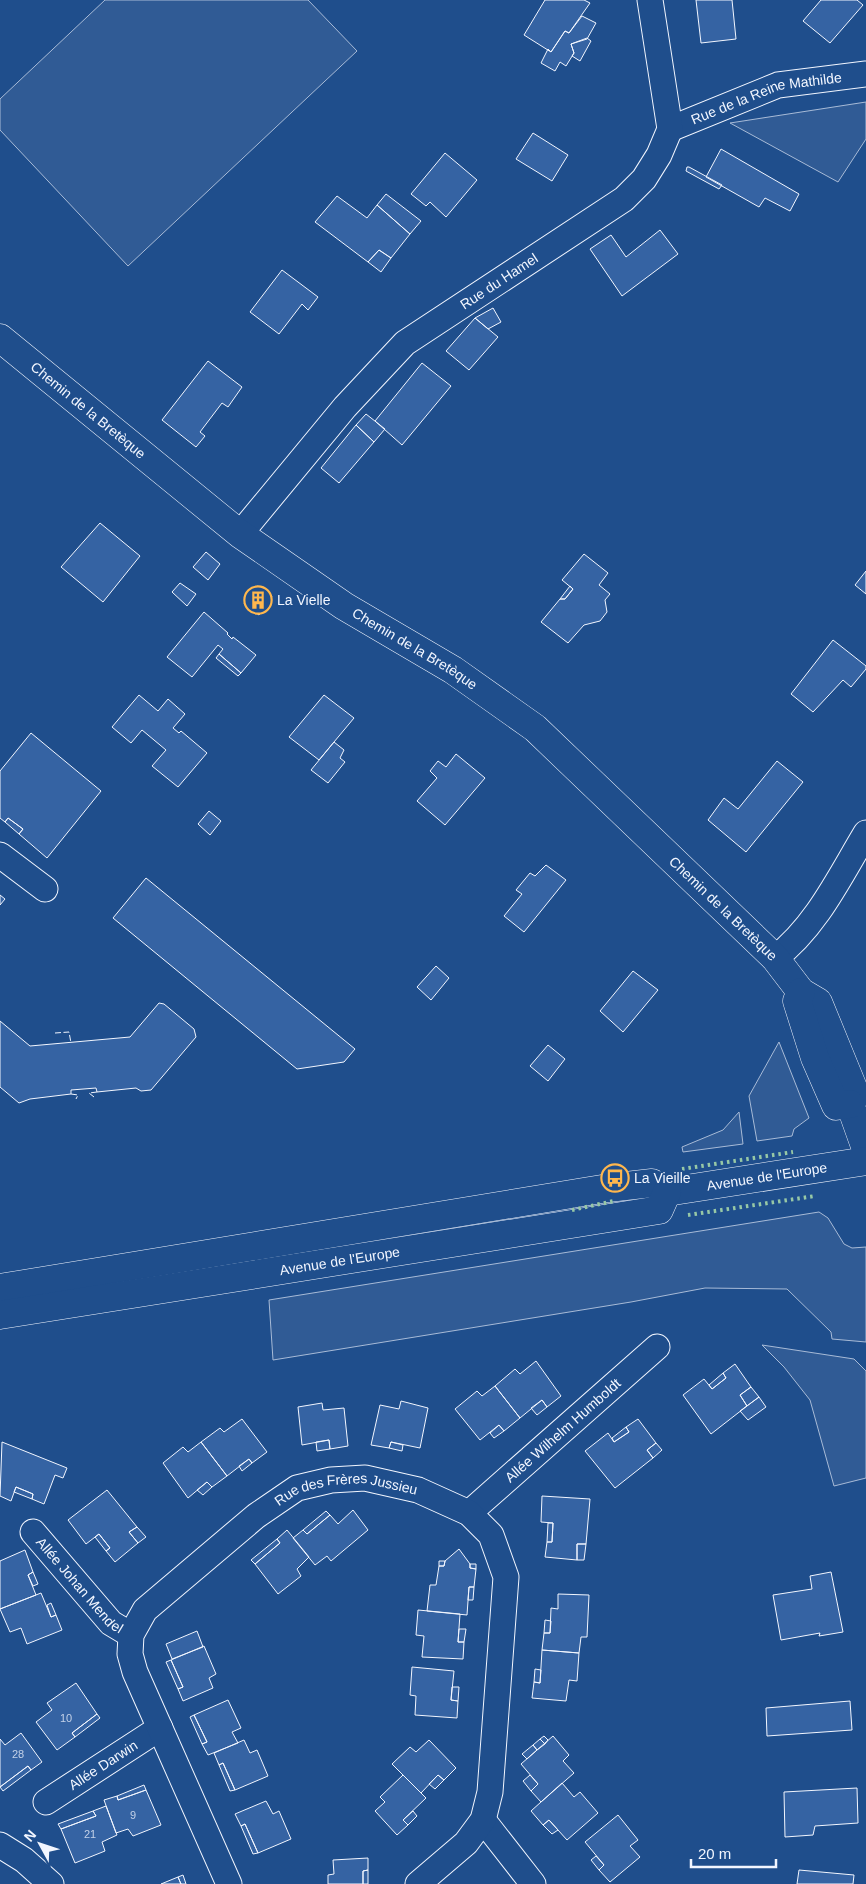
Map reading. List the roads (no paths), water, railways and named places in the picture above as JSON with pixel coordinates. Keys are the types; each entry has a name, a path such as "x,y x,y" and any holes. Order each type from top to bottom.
{"main road":[{"name":"Chemin de la Bretèque","path":"0,338 240,534 344,606 453,670 535,728 775,958 801,992 818,1002 856,1095 850,1104 866,1150"},
{"name":"Avenue de l'Europe","path":"0,1288 608,1188 652,1183 667,1192 866,1161"},
{"name":"Avenue de l'Europe","path":"0,1314 659,1210 667,1192"}],"street":[{"name":"Rue du Hamel","path":"240,534 345,407 405,343 624,199 649,171 660,155 670,129 650,0"},
{"name":"Rue de la Reine Mathilde","path":"670,129 778,85 866,74"},
{"path":"775,958 792,945 828,897 866,833"},
{"path":"0,855 45,890"},
{"name":"Allée Wilhelm Humboldt","path":"469,1513 657,1347"},
{"name":"Rue des Frères Jussieu","path":"229,1884 135,1672 130,1654 131,1635 144,1610 256,1516 297,1488 331,1480 365,1478 418,1490 469,1513 491,1535 506,1577 490,1792 483,1820 466,1843 418,1884"},
{"name":"Allée Johan Mendel","path":"33,1532 111,1623 131,1635"},
{"name":"Allée Darwin","path":"46,1802 160,1728"},
{"path":"483,1820 533,1884"},
{"path":"0,1845 24,1860 51,1884"}],"place":[{"name":"La Vielle","path":"258,600"},
{"name":"La Vieille","path":"615,1178"}]}
